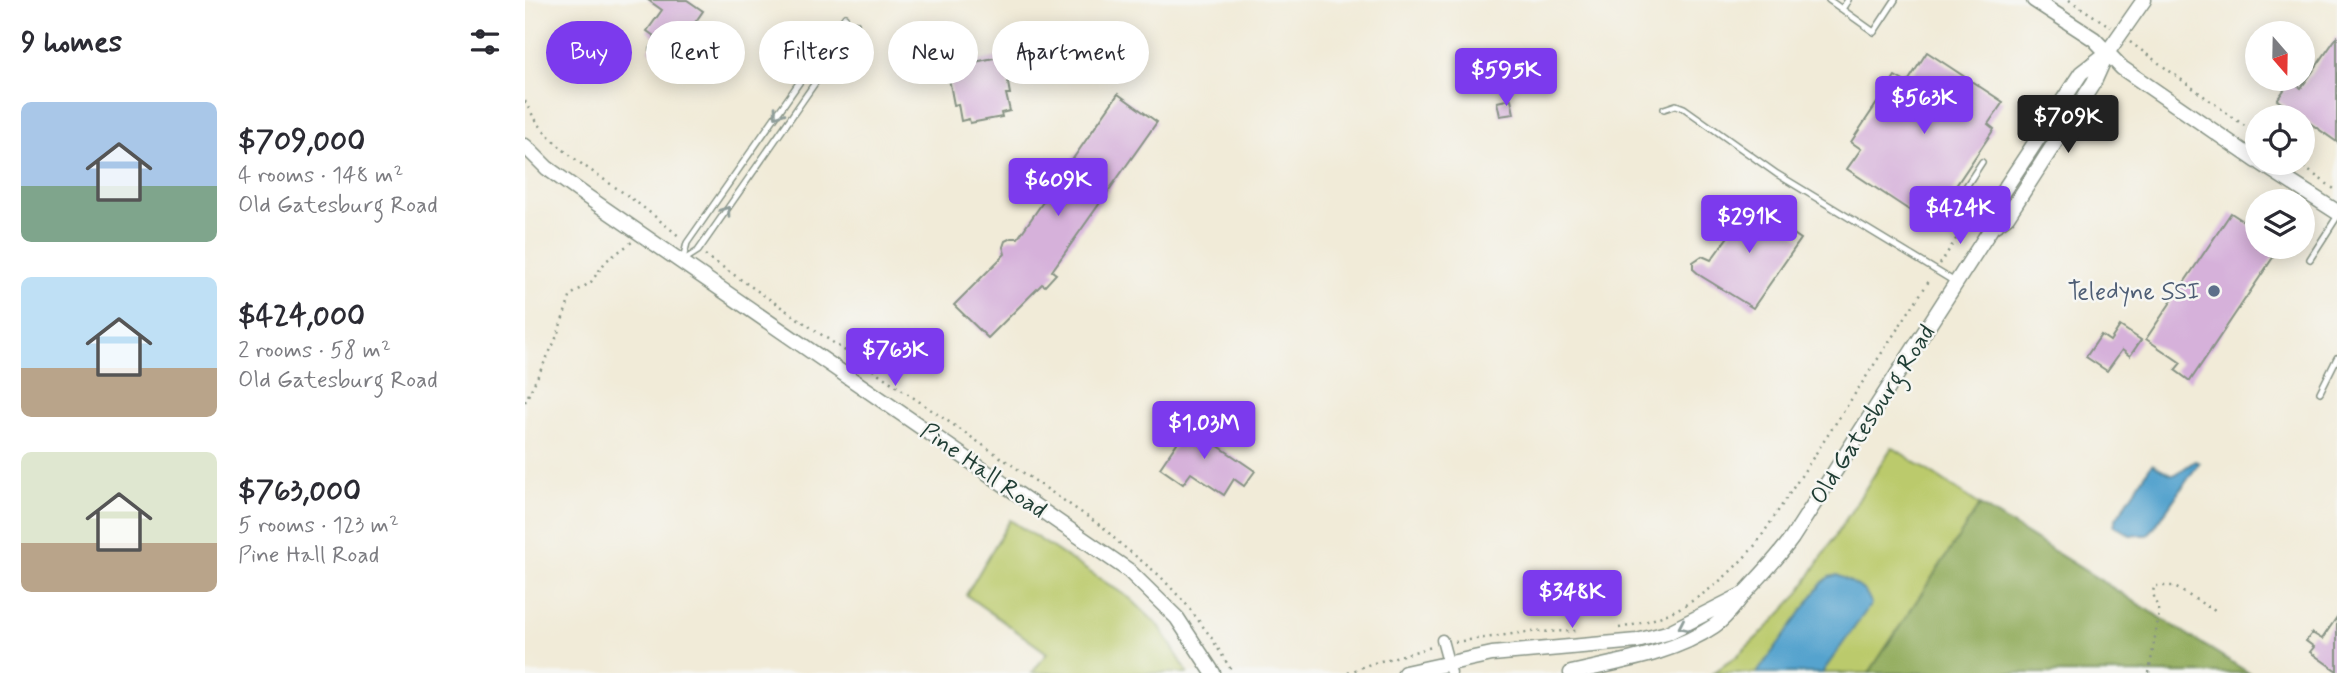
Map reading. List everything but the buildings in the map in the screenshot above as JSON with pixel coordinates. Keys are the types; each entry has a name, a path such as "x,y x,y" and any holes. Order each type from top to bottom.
{"street":[{"path":"2034,0 2094,39 2122,68 2245,152"},
{"name":"Old Gatesburg Road","path":"1571,673 1655,652 1696,636 1722,620 1760,579 1792,538 1992,227 2007,217 2094,82 2107,52 2144,0"},
{"name":"Pine Hall Road","path":"525,146 547,168 1128,570 1177,618 1213,673"},
{"path":"2279,175 2337,212"},
{"name":"Old Gatesburg Road","path":"1405,673 1450,668 1521,650 1620,645 1667,633 1744,595"},
{"path":"1442,643 1450,668"}],"lane":[{"path":"1829,0 1874,32 1895,0"},
{"path":"1842,9 1848,0"},
{"path":"682,262 687,243 845,17"},
{"path":"682,262 698,251 814,84"},
{"path":"1664,109 1677,105 1684,108 1777,174 1957,282"},
{"path":"1982,162 1956,202 1992,227"},
{"path":"2315,251 2337,217"},
{"path":"2320,392 2337,358"}],"path":[{"path":"2069,0 2104,22"},
{"path":"2132,43 2245,126"},
{"path":"525,101 537,123 563,150 651,213 687,243"},
{"path":"2315,175 2337,191"},
{"path":"1940,264 1967,221"},
{"path":"525,402 555,341 571,295 591,282 606,261 643,234"},
{"path":"698,251 1104,528 1159,575 1186,604 1233,673"},
{"path":"1611,629 1660,617 1685,606 1734,569 1757,543 1933,275"},
{"path":"2149,673 2159,613 2153,593 2154,586 2172,586 2215,611"},
{"path":"1348,673 1442,643 1497,635 1585,631"}],"green space":[{"path":"1892,447 1980,505 1869,673 1713,673 1737,656 1797,596"},
{"path":"1980,505 2249,673 1869,673"},
{"path":"1010,520 1131,599 1160,627 1188,673 1032,673 1047,653 966,595"}],"water":[{"path":"2195,461 2199,463 2147,535 2130,535 2114,525 2152,464 2176,474"},
{"path":"1837,575 1862,590 1871,604 1822,673 1757,673 1822,583"}],"place":[{"name":"Teledyne SSI","path":"2214,291"}]}
